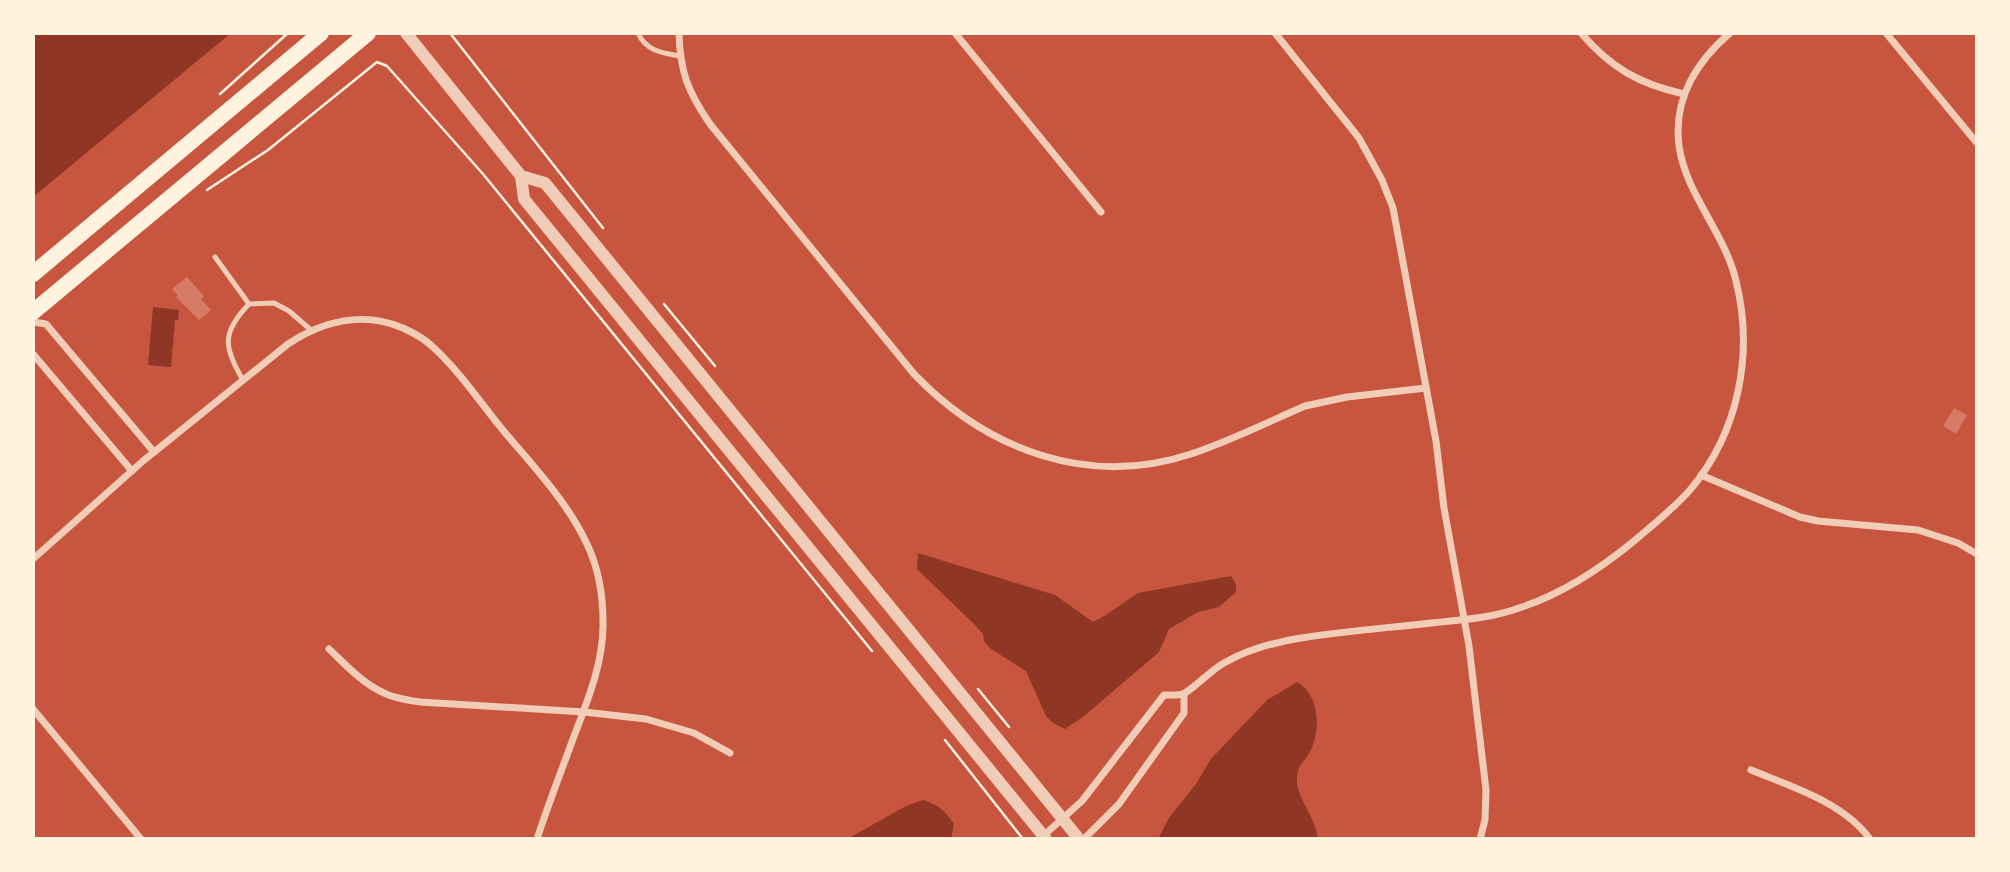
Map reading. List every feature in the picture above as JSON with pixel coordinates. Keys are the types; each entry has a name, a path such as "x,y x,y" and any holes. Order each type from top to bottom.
{"main road":[{"path":"33,274 321,33"},
{"path":"33,312 368,33"}],"street":[{"path":"406,33 521,176 524,199 1049,832 1081,839 1119,804 1184,713 1184,694"},
{"path":"679,33 685,81 693,100 710,124 914,374 935,396 993,436 1023,450 1055,459 1125,466 1159,462 1191,454 1325,400 1426,388"},
{"path":"955,33 1101,212"},
{"path":"1275,33 1359,138 1382,180 1400,234 1483,748 1486,790 1485,820 1480,839"},
{"path":"1581,33 1600,55 1614,66 1659,88 1684,94"},
{"path":"1049,832 1089,792 1164,695 1184,694 1224,663 1265,646 1301,638 1463,620 1521,608 1583,579 1658,522 1689,491 1727,429 1744,367 1743,319 1736,279 1726,252 1688,179 1682,163 1678,128 1684,94 1702,61 1730,33"},
{"path":"1886,33 1977,143"},
{"path":"521,176 545,183 1049,832"},
{"path":"33,559 143,461 288,344 311,330 341,320 364,319 384,322 419,336 449,363 561,501 587,544 595,564 603,622 602,647 584,712 537,839"},
{"path":"33,323 46,324 154,452"},
{"path":"33,354 132,471"},
{"path":"1701,475 1800,517 1919,530 1958,543 1977,554"},
{"path":"329,649 356,675 380,692 398,698 420,702 584,712 661,722 694,733 730,753"},
{"path":"33,709 141,839"},
{"path":"1751,770 1828,803 1847,816 1870,839"}],"lane":[{"path":"638,33 650,48 680,56"},
{"path":"215,257 249,304"},
{"path":"243,380 229,353 228,332 249,304 274,303 289,311 311,330"}],"path":[{"path":"450,33 610,238"},
{"path":"206,191 268,150 377,62 387,66 483,174 877,657"},
{"path":"660,300 720,372"},
{"path":"974,685 1014,735"},
{"path":"945,741 1024,839"}],"shaded area":[{"path":"33,33 231,33 33,197"},
{"path":"153,307 179,310 178,320 175,320 171,367 148,365"},
{"path":"918,553 1055,595 1093,622 1138,593 1231,576 1236,584 1236,592 1219,607 1198,612 1169,629 1159,652 1065,729 1046,716 1026,671 991,649 975,625 917,569"},
{"path":"1297,682 1310,695 1316,712 1314,741 1299,768 1297,783 1318,839 1158,839 1169,818 1196,784 1211,759 1267,700"},
{"path":"923,800 941,809 954,824 951,839 847,839 906,806"}],"building":[{"path":"187,277 204,296 201,299 211,310 199,320 176,297 178,295 172,289"},
{"path":"1954,408 1967,415 1956,434 1943,426"}]}
